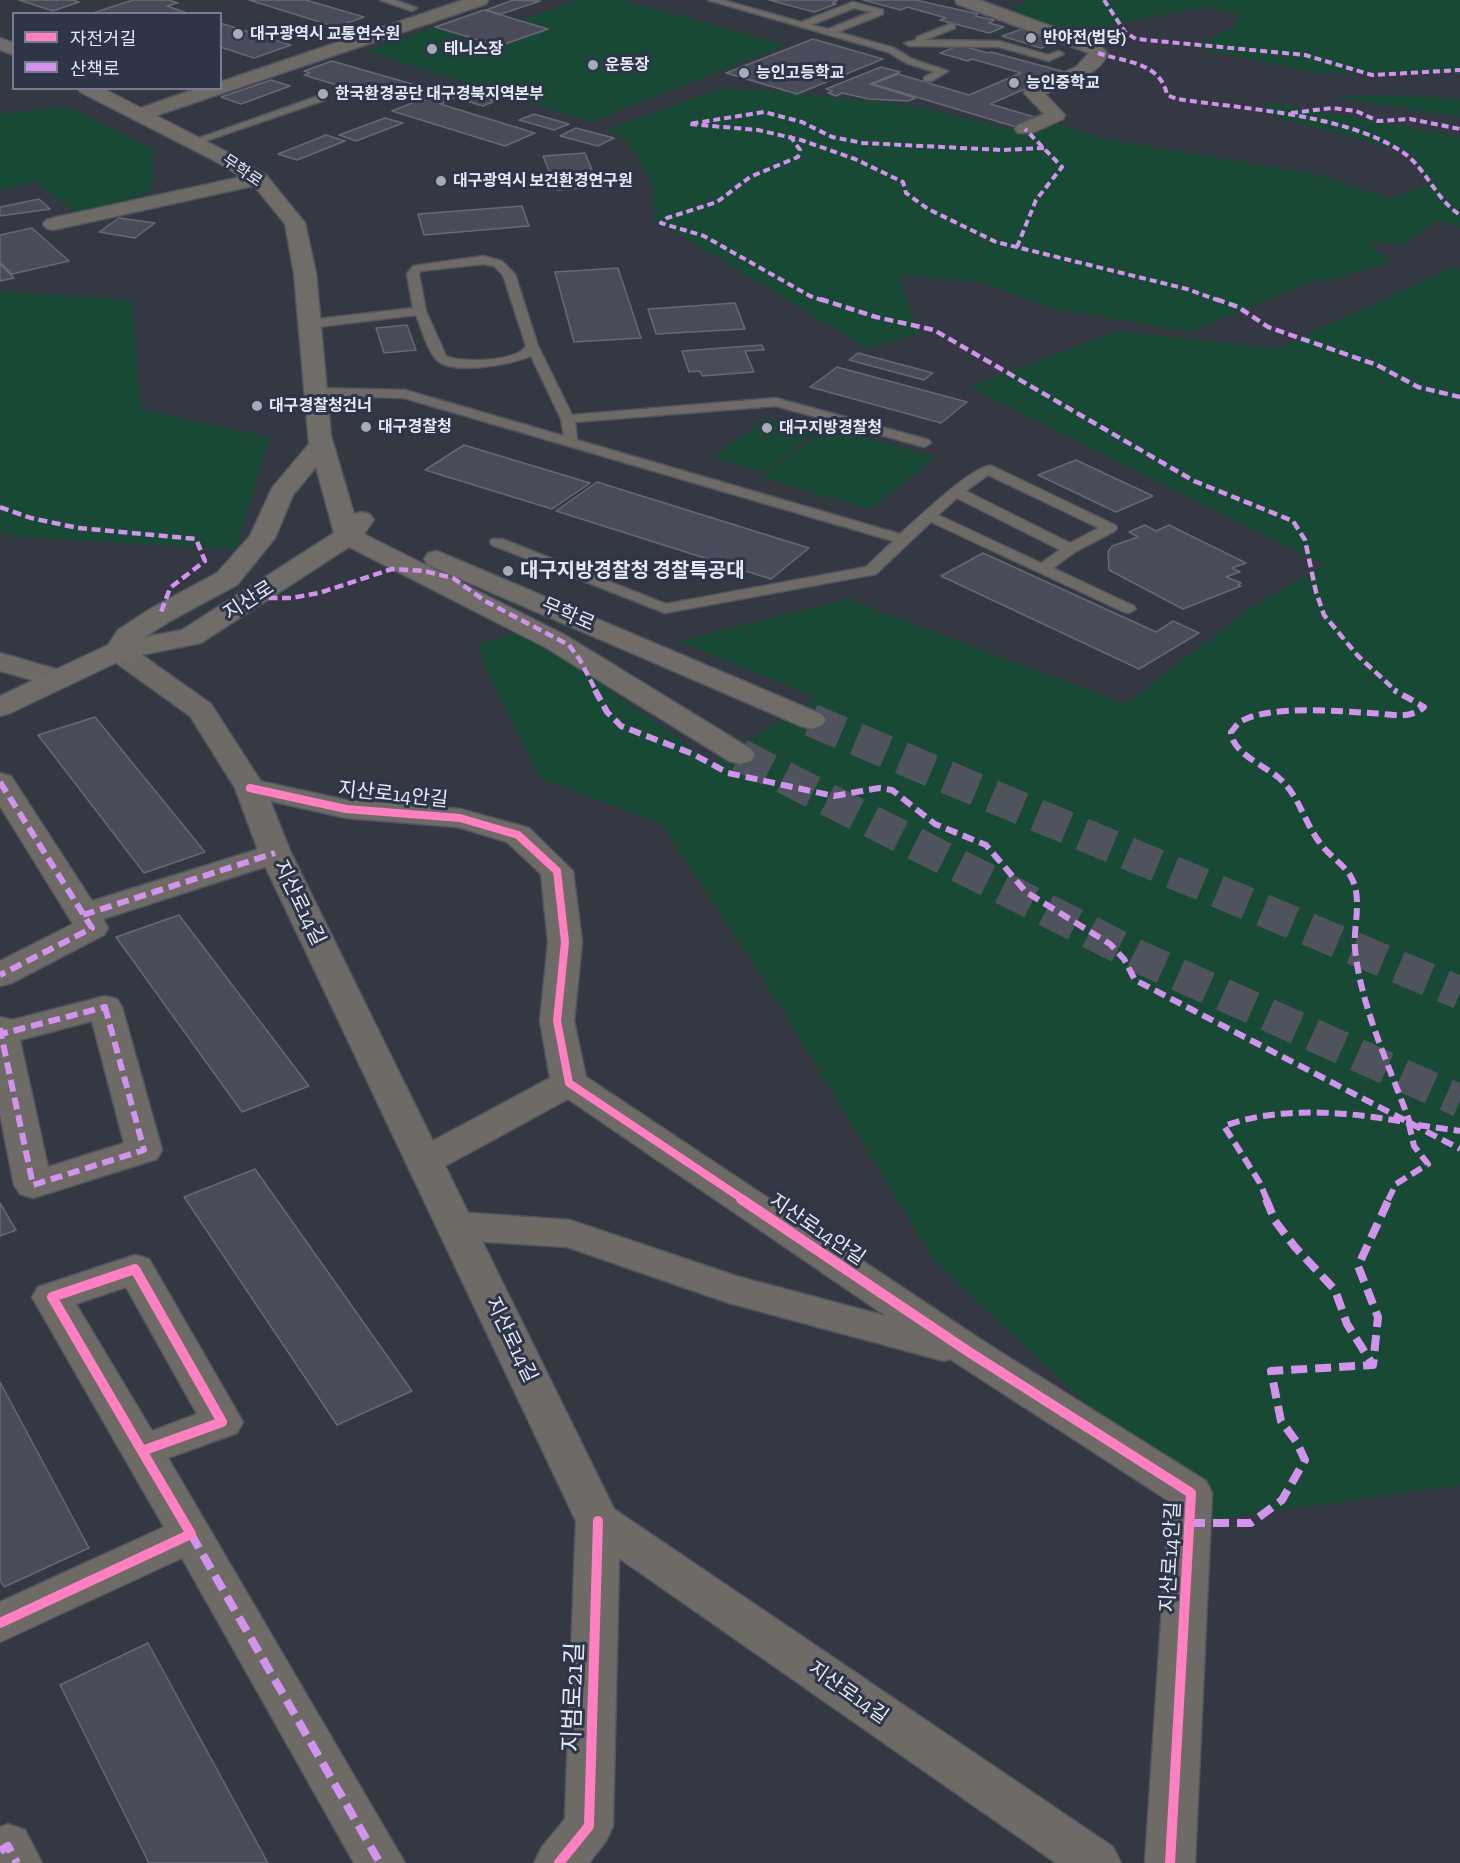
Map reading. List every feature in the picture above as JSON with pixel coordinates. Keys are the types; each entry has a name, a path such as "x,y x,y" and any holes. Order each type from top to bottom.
{"main road":[{"name":"무학로","path":"91,90 260,179 295,223 305,273 321,444 336,493 356,526 555,641 740,755"},
{"name":"지산로","path":"118,651 128,636 160,615 227,579 262,538 281,493 321,444"},
{"name":"무학로","path":"356,526 377,528 426,554 810,720"},
{"name":"지산로","path":"0,707 118,651 191,637 356,526"}],"street":[{"path":"222,87 480,0"},
{"path":"963,0 1095,48 1098,53 1097,58 1082,71 1033,93 1056,115 1025,129"},
{"path":"139,115 213,90"},
{"path":"53,224 260,179"},
{"name":"지산로14길","path":"118,651 201,710 250,788 275,853 598,1521 1096,1863"},
{"path":"0,662 60,679"},
{"path":"0,782 92,928 0,975"},
{"name":"지산로14안길","path":"250,788 346,809 460,818 518,835 557,871 565,942 557,1021 569,1083 969,1352 1191,1493 1170,1863"},
{"path":"83,915 275,853"},
{"path":"105,1007 144,1150 33,1185 1,1031 105,1007"},
{"path":"425,1161 569,1083"},
{"path":"456,1226 570,1234 729,1289 969,1352"},
{"path":"142,1452 222,1422 135,1269 52,1298 380,1863"},
{"name":"지범로21길","path":"559,1863 589,1826 598,1521"},
{"path":"0,1623 191,1534"},
{"path":"0,1851 9,1846 17,1863"}],"lane":[{"path":"385,0 412,8"},
{"path":"713,0 891,50 909,61 944,71 928,79"},
{"path":"801,25 853,5 880,12 829,32"},
{"path":"891,50 952,26"},
{"path":"909,43 999,44 1049,58 1059,54"},
{"path":"193,142 321,98"},
{"path":"532,346 528,353 516,359 463,364 447,362 441,358 420,311 413,274 417,268 472,261 494,261 509,274 532,346 568,419 571,442"},
{"path":"309,324 420,311"},
{"path":"315,392 405,394 903,539"},
{"path":"568,419 776,402 924,443"},
{"path":"497,542 665,609 872,571 903,539 987,468 1110,528 1070,549 1042,568"},
{"path":"956,492 1070,549"},
{"path":"929,516 1129,609"}],"green space":[{"name":"운동장","path":"578,0 623,0 786,45 591,122 366,51 433,28 498,48 551,28 522,20"},
{"path":"1029,0 1460,0 1460,73 1314,73 1194,47 1233,27 1240,15 1205,7 1072,32 1011,11"},
{"path":"718,89 748,89 898,104 931,109 1014,130 1043,119 1104,139 1314,174 1390,199 1430,183 1409,152 1275,117 1262,101 1460,137 1460,227 1438,220 1404,244 1368,243 1392,262 1340,277 1308,283 1190,332 1049,308 983,283 899,275 918,334 867,348 655,220 653,183 626,140 606,130"},
{"path":"1405,95 1460,99 1460,117 1332,97"},
{"path":"67,106 153,149 153,188 124,203 78,214 36,182 0,190 0,115"},
{"path":"1453,267 1460,270 1460,1485 1211,1520 935,1262 764,980 660,823 541,779 486,670 479,644 515,633 571,663 713,763 817,698 678,641 848,599 1125,704 1250,609 1324,565 970,387 1117,331 1277,349"},
{"path":"0,291 132,300 141,409 270,437 236,549 18,537 0,531"},
{"path":"766,418 816,432 764,472 713,457"},
{"path":"829,427 935,457 870,510 761,477"}],"building":[{"path":"19,0 72,0 79,2 53,11"},
{"path":"133,0 169,0 178,3 167,6 184,12 96,12"},
{"path":"249,0 306,0 364,17 336,27"},
{"path":"513,0 540,1 501,14 486,10"},
{"name":"능인고등학교","path":"769,0 837,1 832,3 836,4 814,12"},
{"path":"863,0 916,0 978,14 975,16 994,20 989,23 1004,27 989,33 940,20 946,18 907,7 901,10"},
{"path":"484,10 548,29 499,46 435,27"},
{"name":"대구광역시 교통연수원","path":"222,24 291,45 254,58 222,48"},
{"name":"반야전(법당)","path":"1022,29 1060,40 1041,48 1002,36"},
{"path":"813,39 883,59 797,94 726,73"},
{"name":"능인중학교","path":"960,45 1065,72 990,104 1038,118 1016,127 873,84 898,74 969,95 1021,73 972,59 968,61 940,53"},
{"path":"332,61 419,86 414,88 420,90 393,100 382,99 304,75 310,73 304,71"},
{"path":"881,67 900,72 870,84 916,98 908,101 869,99 842,93 836,96 828,93 833,91 826,89"},
{"path":"271,80 290,86 241,104 221,97"},
{"name":"대구광역시 보건환경연구원","path":"437,93 454,98 440,104 535,133 505,146 392,111"},
{"path":"469,93 495,101 483,106 457,98"},
{"path":"534,114 569,124 554,130 519,120"},
{"path":"385,118 403,123 356,141 339,135"},
{"path":"576,128 614,138 598,146 560,136"},
{"path":"326,135 345,141 297,160 278,154"},
{"path":"585,153 599,187 557,190 543,156"},
{"path":"39,199 50,209 0,216 0,207"},
{"path":"522,206 529,226 424,235 418,214"},
{"path":"119,218 155,223 135,238 99,232"},
{"path":"32,228 69,261 12,274 0,262 0,235"},
{"path":"0,264 14,278 0,281"},
{"path":"618,268 641,338 574,342 555,272"},
{"path":"735,303 745,329 656,334 648,309"},
{"path":"407,325 416,350 384,353 376,328"},
{"path":"762,345 764,350 745,351 754,372 702,376 700,371 689,372 682,351"},
{"path":"858,353 933,373 924,380 849,360"},
{"path":"837,367 967,402 941,423 810,387"},
{"path":"464,445 590,483 552,509 425,470"},
{"path":"1076,460 1153,496 1116,512 1038,475"},
{"path":"597,482 809,548 771,579 556,511"},
{"path":"1145,525 1156,531 1169,525 1246,563 1232,568 1240,572 1226,577 1241,583 1238,585 1241,586 1183,609 1109,570 1108,552 1112,546 1138,537 1129,532"},
{"path":"983,553 1156,632 1173,621 1199,633 1139,669 941,576"},
{"path":"95,717 205,852 144,873 38,735"},
{"path":"179,915 309,1086 242,1112 116,937"},
{"path":"255,1169 412,1391 337,1425 184,1197"},
{"path":"0,1203 16,1230 0,1236"},
{"path":"0,1382 89,1548 4,1587 0,1580"},
{"path":"148,1643 268,1863 149,1863 60,1685"}],"tunnel":[{"path":"811,720 1460,993"},
{"path":"740,755 1137,956 1460,1101"}],"marked path":[{"path":"1104,0 1125,32 1136,39 1305,55 1372,75 1460,70"},
{"path":"1098,53 1151,70 1165,84 1167,95 1177,99 1324,122 1379,139 1410,158 1445,203 1460,215"},
{"path":"1291,113 1332,108 1356,111 1378,121 1410,119 1460,129"},
{"path":"1044,148 1002,150 863,143 832,137 802,122 764,112 689,124 768,132 819,146 855,159 903,182 906,193 928,209 996,242 1187,289 1238,307 1268,327 1377,365 1418,387 1460,397"},
{"path":"1017,247 1036,200 1062,167 1025,129"},
{"path":"790,136 800,150 798,157 750,177 717,202 667,218 661,223 704,236 810,296 876,317 934,330 1194,481 1293,521 1300,529 1309,552 1316,592 1324,615 1347,645 1380,678 1397,692 1424,707 1416,714 1401,715 1337,711 1281,712 1258,715 1240,722 1231,732 1231,737 1241,750 1286,784 1315,837 1352,878 1357,896 1355,946 1360,976 1410,1123 1366,1115 1281,1114 1238,1121 1224,1126 1260,1183 1275,1221 1295,1247 1335,1290 1347,1324 1373,1365"},
{"path":"0,507 31,518 78,528 196,539 205,561 170,588 160,615"},
{"path":"255,598 291,598 319,593 392,569 424,571 453,578 485,601 569,645 580,660 607,712 621,726 693,754 728,773 762,779 778,785 834,796 879,788 892,790 935,824 986,845 1026,892 1110,944 1124,959 1135,980 1460,1149"},
{"path":"0,782 92,928 0,975"},
{"path":"83,915 275,853"},
{"path":"0,1028 33,1185 144,1150 105,1007 1,1034"},
{"path":"1189,1523 1251,1523 1282,1500 1305,1460 1296,1441 1281,1421 1271,1371 1373,1365 1378,1317 1358,1266 1396,1184 1428,1164 1414,1146 1409,1124"},
{"path":"1418,1125 1460,1131"},
{"path":"191,1534 380,1863"},
{"path":"0,1851 8,1846 17,1863"}],"cycle path":[{"path":"250,788 346,809 460,818 518,835 557,871 565,942 557,1021 569,1083 969,1352 1191,1493 1170,1863"},
{"path":"0,1623 191,1534 52,1297 135,1269 222,1422 142,1451"},
{"path":"559,1863 589,1826 598,1521"}],"place":[{"name":"대구광역시 교통연수원","path":"238,34"},
{"name":"반야전(법당)","path":"1031,38"},
{"name":"테니스장","path":"432,49"},
{"name":"운동장","path":"593,65"},
{"name":"능인고등학교","path":"744,73"},
{"name":"능인중학교","path":"1014,83"},
{"name":"한국환경공단 대구경북지역본부","path":"323,94"},
{"name":"대구광역시 보건환경연구원","path":"441,181"},
{"name":"대구경찰청건너","path":"257,406"},
{"name":"대구경찰청","path":"366,427"},
{"name":"대구지방경찰청","path":"767,428"},
{"name":"대구지방경찰청 경찰특공대","path":"508,571"}]}
